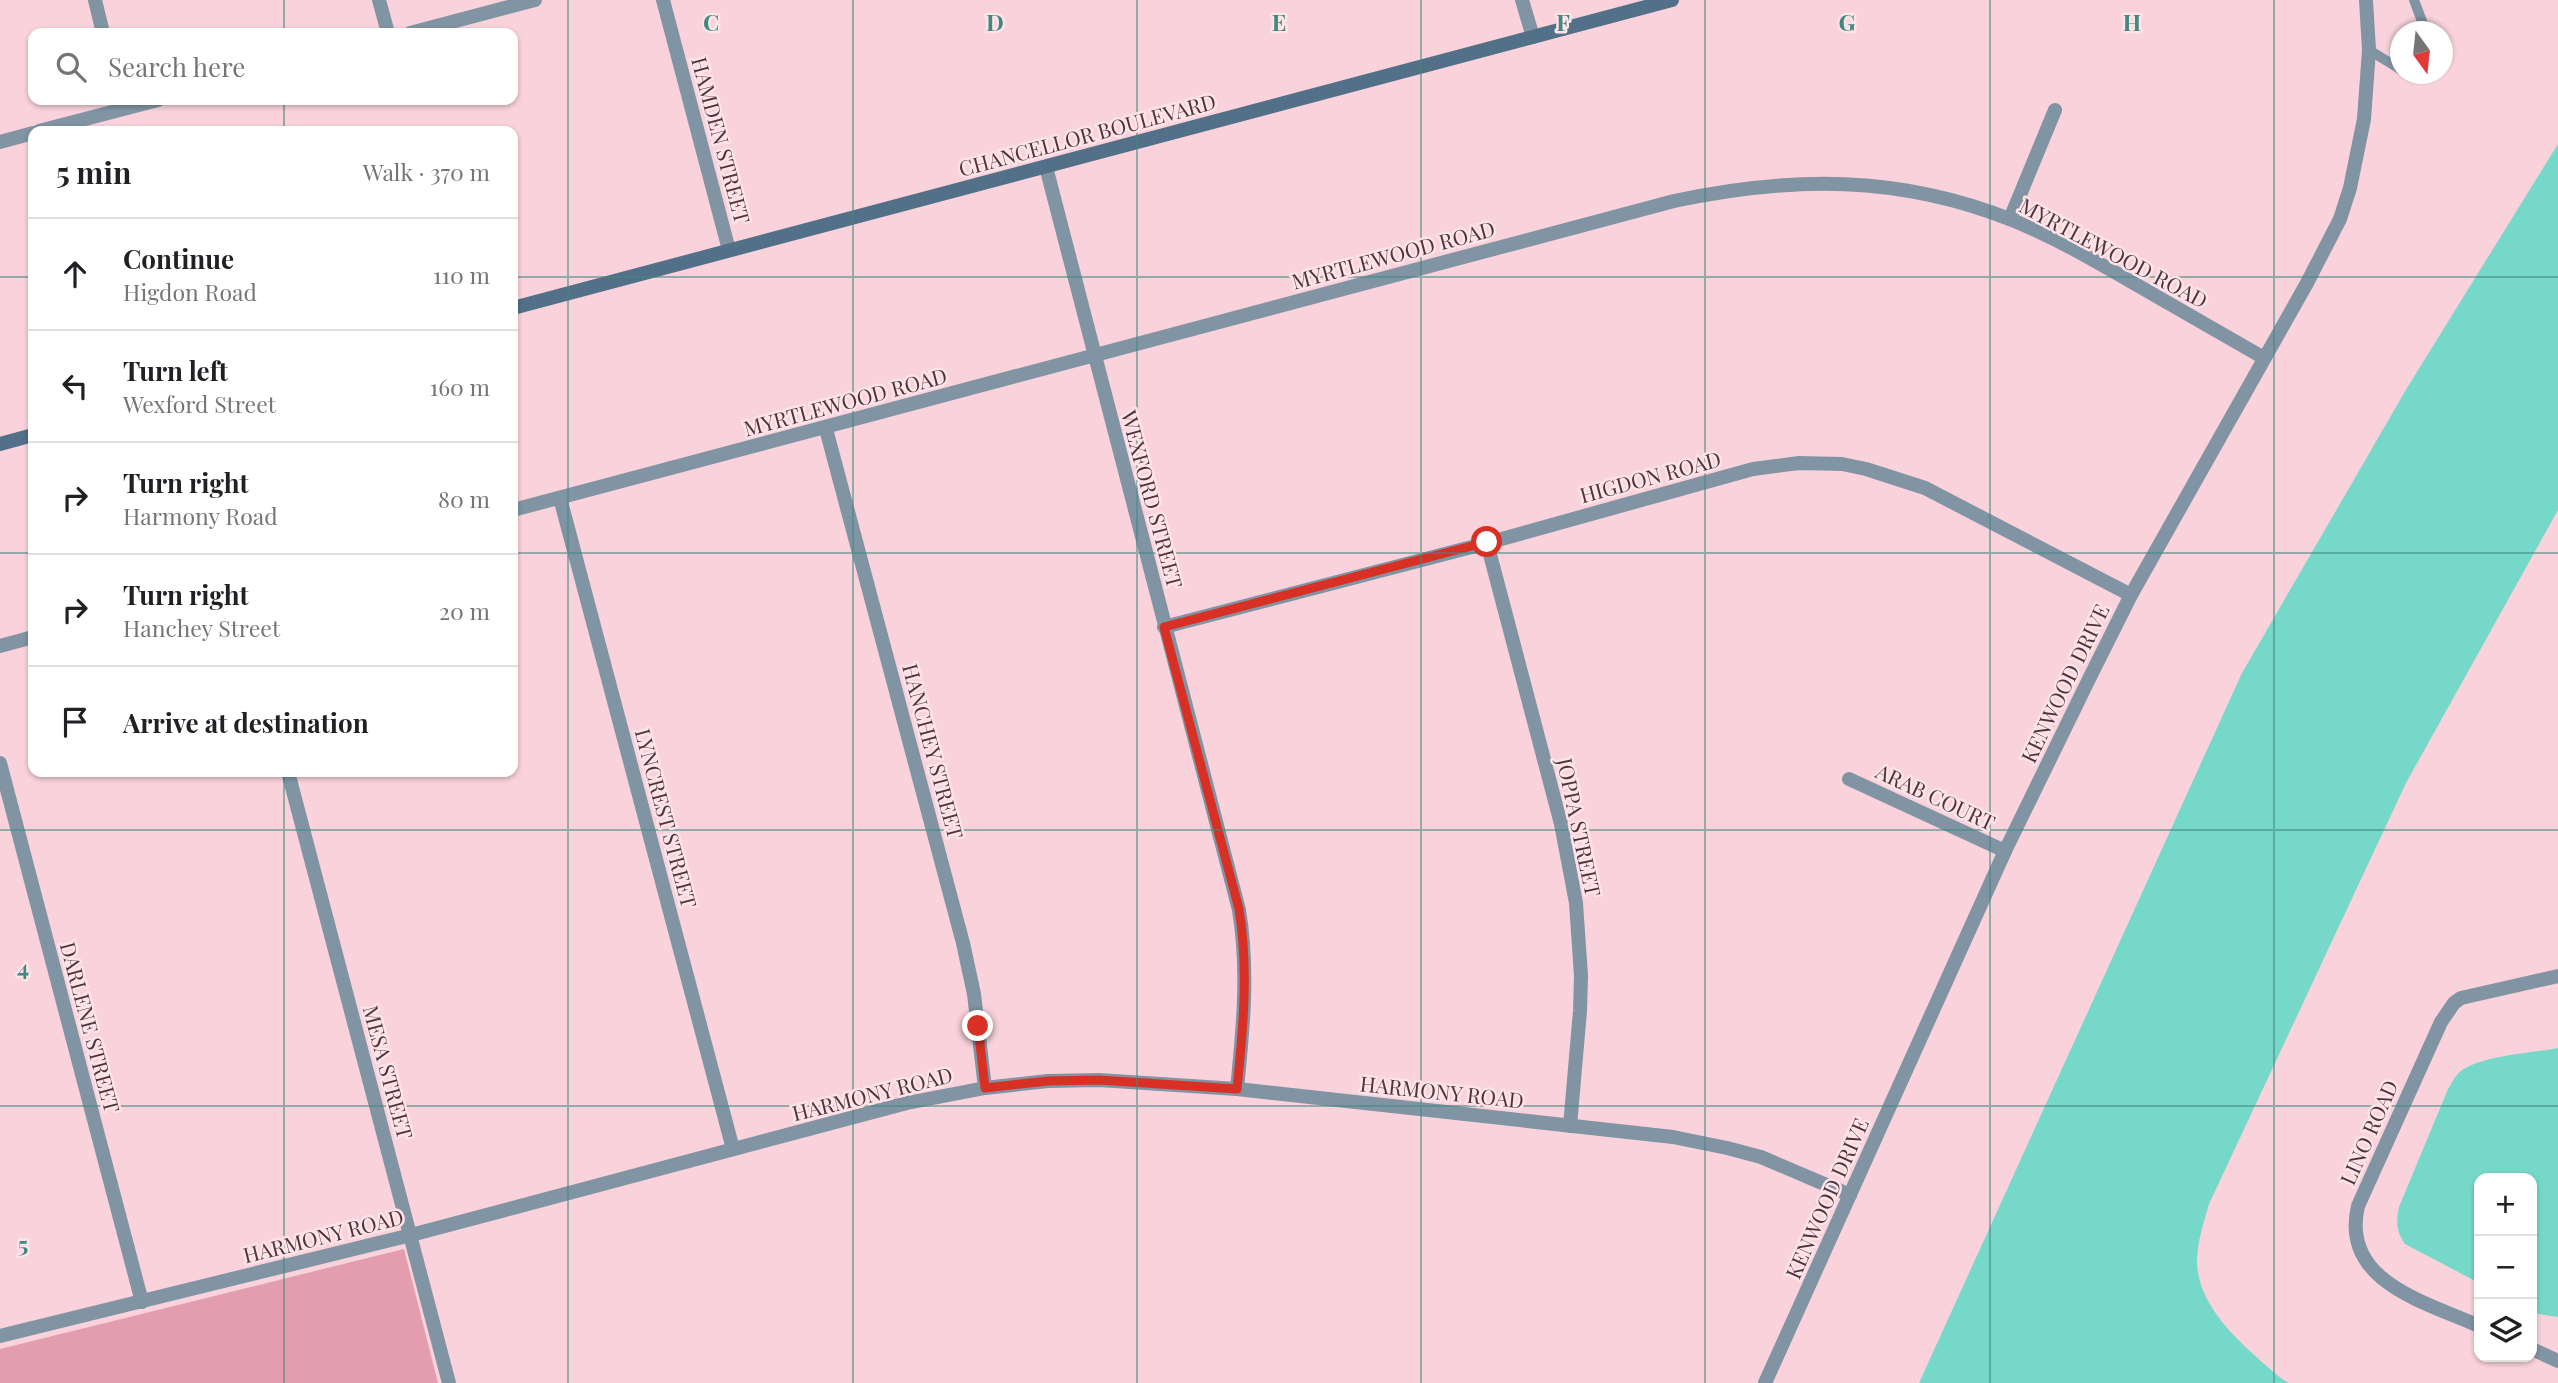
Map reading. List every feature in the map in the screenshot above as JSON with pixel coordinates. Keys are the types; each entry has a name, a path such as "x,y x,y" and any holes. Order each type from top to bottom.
{"street":[{"path":"94,0 102,28"},
{"path":"379,0 387,28"},
{"path":"429,28 535,0"},
{"name":"HAMDEN STREET","path":"663,0 729,250"},
{"path":"1522,0 1533,37"},
{"name":"CHANCELLOR BOULEVARD","path":"518,307 1672,0"},
{"name":"KENWOOD DRIVE","path":"1765,1383 2005,852 2131,594 2326,250 2340,219 2350,188 2362,130 2369,50 2366,0"},
{"path":"54,126 119,105"},
{"path":"2010,219 2055,110"},
{"path":"0,142 28,134"},
{"name":"WEXFORD STREET","path":"1045,167 1239,909 1244,938 1245,993 1237,1089"},
{"name":"MYRTLEWOOD ROAD","path":"518,509 1674,201 1730,189 1802,183 1874,186 1945,199 2010,219 2086,256 2264,358"},
{"name":"HANCHEY STREET","path":"825,429 963,943 974,994 985,1088"},
{"path":"0,444 28,436"},
{"name":"HIGDON ROAD","path":"1164,627 1753,469 1799,463 1842,464 1887,474 1925,488 2131,594"},
{"name":"LYNCREST STREET","path":"560,498 733,1150"},
{"name":"JOPPA STREET","path":"1487,542 1561,824 1576,903 1581,976 1570,1126"},
{"path":"0,646 28,638"},
{"name":"DARLENE STREET","path":"0,763 142,1302"},
{"name":"MESA STREET","path":"289,777 449,1383"},
{"name":"ARAB COURT","path":"1849,779 2005,852"},
{"name":"LINO ROAD","path":"2474,1323 2390,1286 2377,1276 2357,1241 2355,1227 2358,1206 2441,1022 2454,1003 2471,994 2558,976"},
{"name":"HARMONY ROAD","path":"0,1336 411,1235 908,1103 985,1088 1048,1081 1099,1080 1237,1089 1673,1137 1761,1157 1850,1195"},
{"path":"2537,1351 2558,1361"}],"lane":[{"path":"2414,0 2422,21"},
{"path":"2369,50 2390,63"}],"shaded area":[{"path":"2558,144 2558,510 2406,783 2209,1204 2199,1240 2199,1277 2211,1306 2241,1342 2289,1383 1919,1383 2242,673 2407,388"},
{"path":"2558,1048 2558,1317 2537,1313 2537,1173 2474,1173 2474,1280 2405,1244 2398,1231 2399,1207 2448,1089 2457,1075 2465,1069 2476,1063"},
{"path":"404,1249 438,1383 0,1383 0,1349"}],"route":[{"path":"978,1026 985,1088 1048,1081 1099,1080 1237,1089 1245,993 1244,938 1239,909 1164,627 1487,542"}]}
